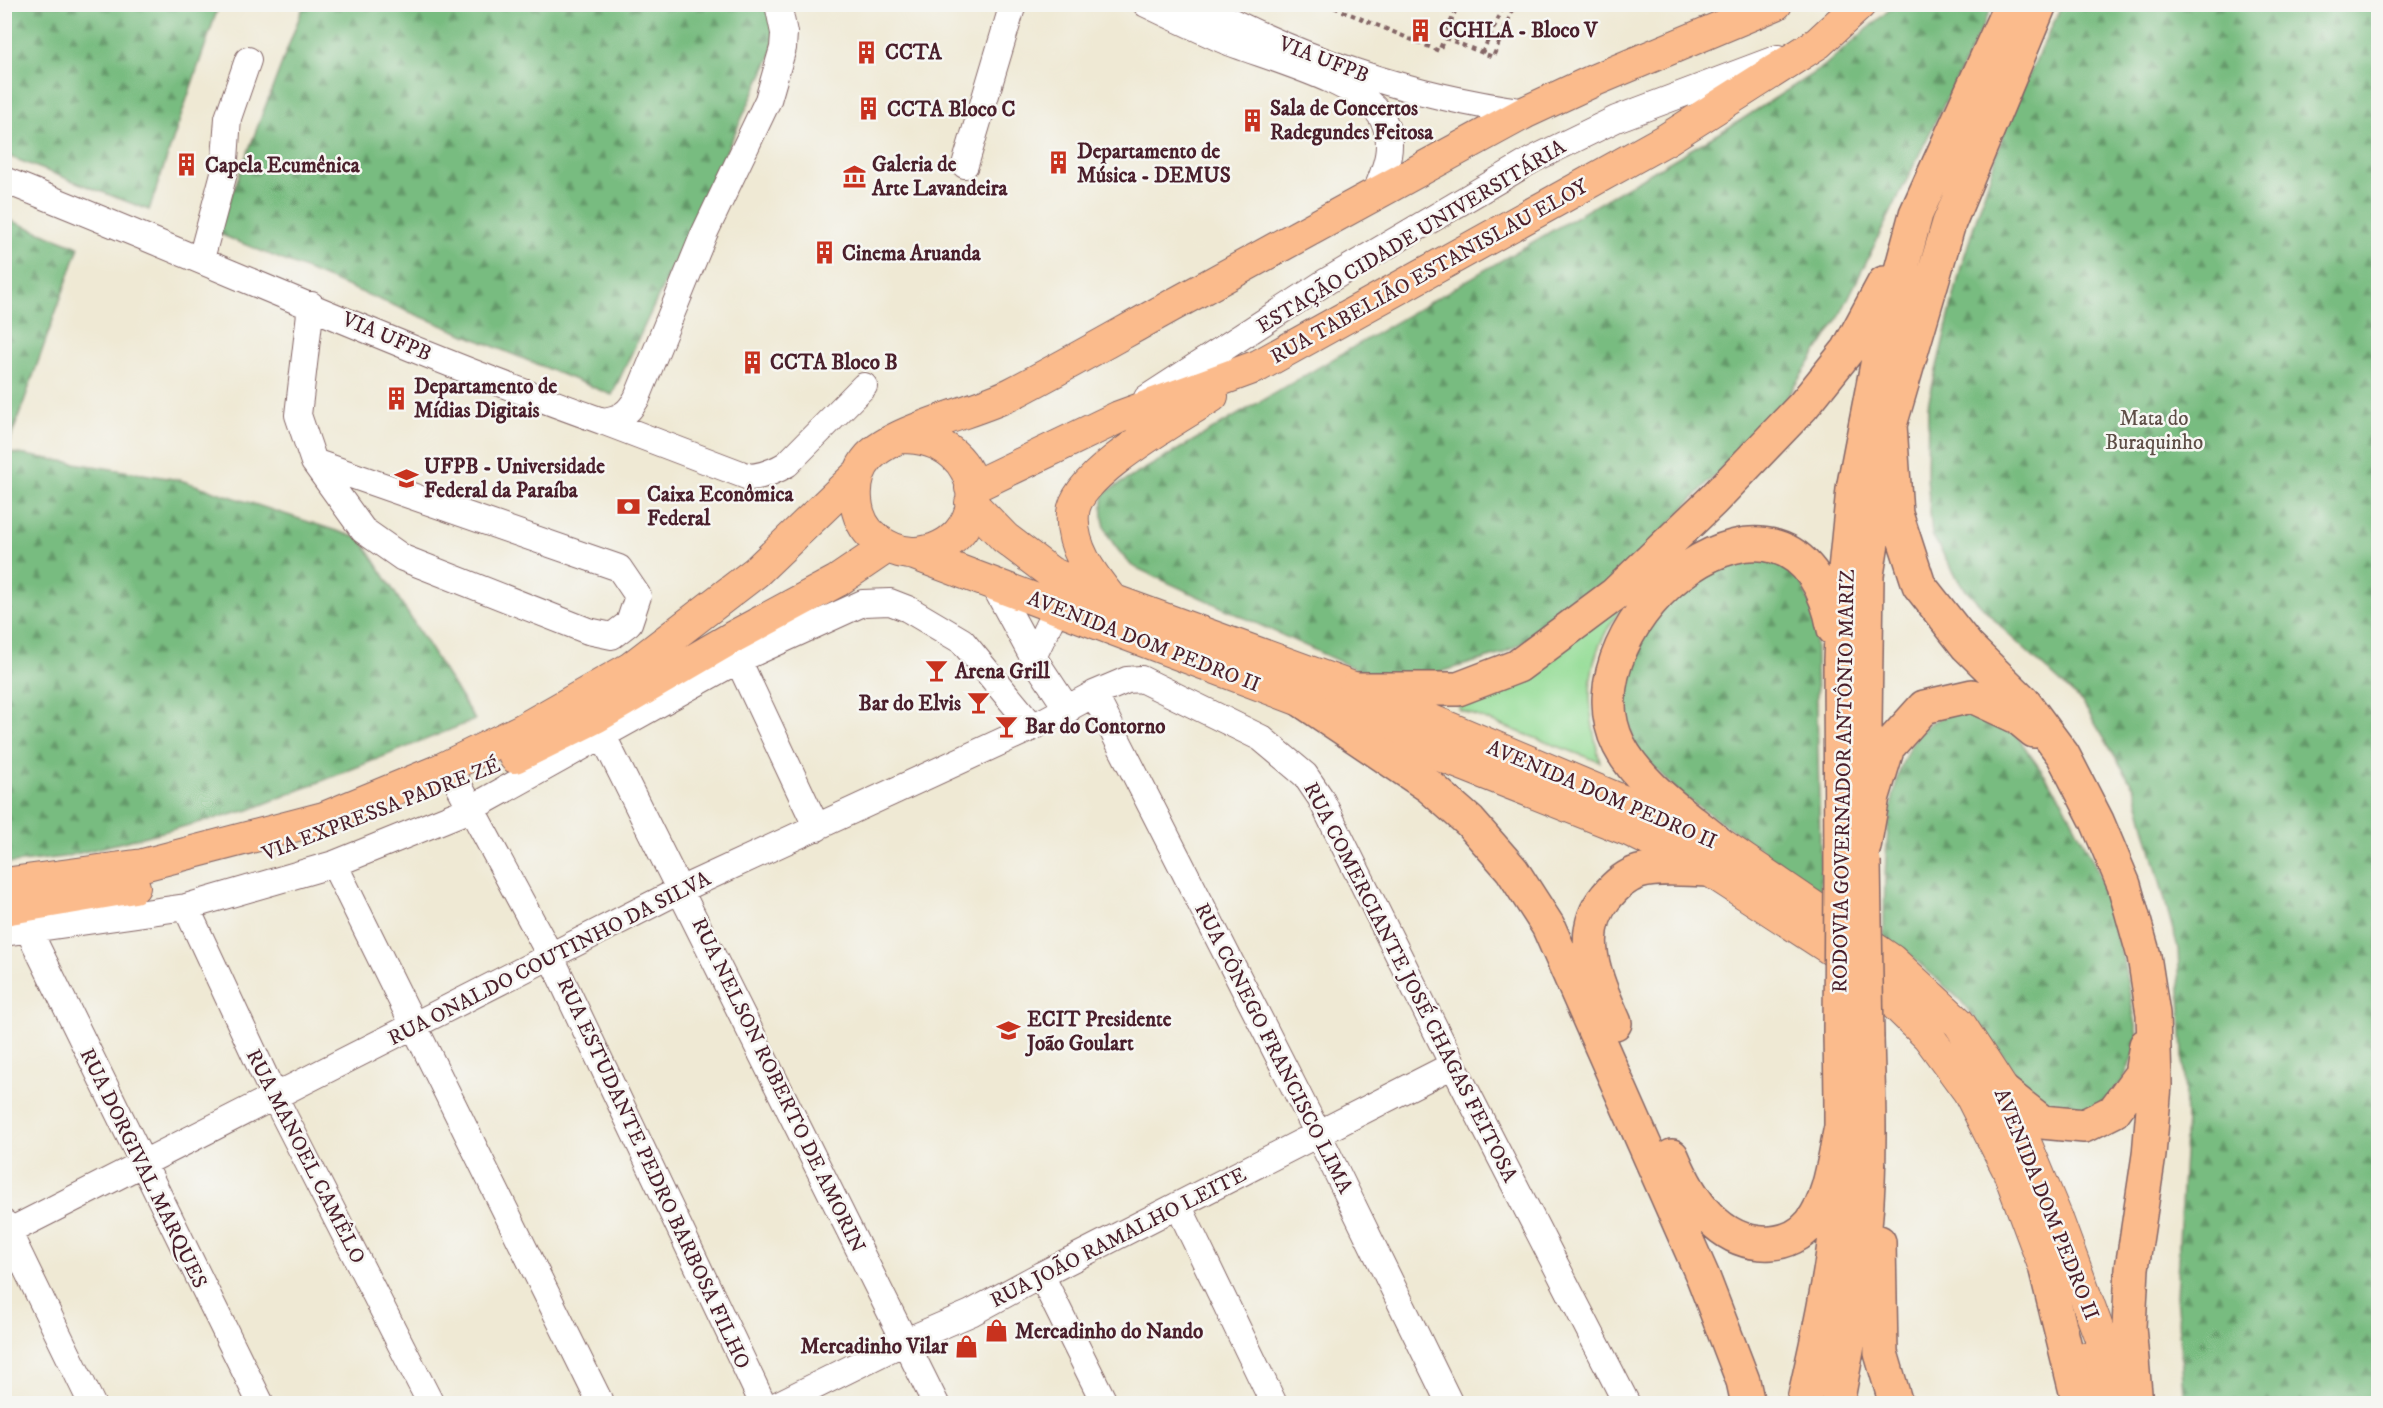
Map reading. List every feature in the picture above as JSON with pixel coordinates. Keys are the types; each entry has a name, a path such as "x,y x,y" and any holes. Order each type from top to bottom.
{"highway":[{"name":"RODOVIA GOVERNADOR ANTÔNIO MARIZ","path":"1856,860 1840,660 1843,590 1853,489 1880,348 1916,214 2011,4"},
{"name":"RODOVIA GOVERNADOR ANTÔNIO MARIZ","path":"1837,1404 1850,1333 1865,1226 1855,1123 1854,1037 1856,860 1867,575 1890,425 1949,223 2040,4"},
{"path":"1356,689 1458,689 1518,666 1615,594 1742,470 1803,406 1848,350 1916,214"},
{"path":"1890,425 1896,514 1919,585 1967,646 2023,700 2063,755 2097,820 2124,885 2144,956 2153,1014 2155,1085 2149,1155 2133,1268 2129,1327 2136,1404"},
{"path":"1840,660 1825,596 1811,571 1792,555 1774,547 1750,543 1731,545 1711,552 1671,581 1644,610 1624,642 1613,674 1611,722 1619,745 1632,763 1712,855 1626,878 1598,906 1589,941 1598,983 1682,1181 1702,1211 1726,1232 1753,1244 1785,1242 1810,1225 1823,1203 1855,1123"},
{"path":"1856,860 1888,747 1924,707 1972,696 2017,717 2063,755"},
{"path":"1303,701 1429,786 1470,822 1512,870 1548,926 1693,1255 1743,1381 1748,1404"},
{"path":"2004,1092 2042,1122 2084,1126 2114,1111 2141,1074 2153,1014"},
{"name":"RODOVIA GOVERNADOR ANTÔNIO MARIZ","path":"1803,1404 1816,1349 1855,1123"},
{"path":"1855,1123 1878,1209 1881,1353 1896,1404"},
{"path":"2046,1270 2079,1404"}],"main road":[{"path":"901,437 930,440 954,453 966,468 971,496 965,524 952,540 934,551 899,550 871,535 860,517 855,495 858,474 876,451 901,437 1008,395 1526,112 1595,80 1776,4"},
{"name":"RUA TABELIÃO ESTANISLAU ELOY","path":"971,496 1119,417 1258,366 1667,139 1818,43 1860,4"},
{"path":"1112,600 1082,558 1074,536 1072,512 1076,498 1096,474 1114,460 1258,366"},
{"name":"VIA EXPRESSA PADRE ZÉ","path":"4,884 143,866 324,818 438,771 522,730 631,668 756,572 858,474"},
{"name":"AVENIDA DOM PEDRO II","path":"971,496 1027,557 1051,573 1112,600 1356,689 1712,855 1891,960 1959,1023 2004,1092 2056,1219 2125,1404"},
{"name":"AVENIDA DOM PEDRO II","path":"899,550 1057,607 1303,701 1631,831 1712,855 1854,964 1928,1036 1969,1092 2008,1169 2097,1404"},
{"name":"VIA EXPRESSA PADRE ZÉ","path":"4,909 27,908 184,877 464,796 735,636 899,550"}],"street":[{"path":"602,421 628,413 637,399 704,234 768,100 783,48 784,33 778,4"},
{"path":"964,165 1013,4"},
{"name":"VIA UFPB","path":"1146,4 1222,39 1333,81 1360,96 1380,114 1390,138 1385,171 1375,194"},
{"name":"VIA UFPB","path":"1198,4 1249,30 1419,93 1474,105 1526,112"},
{"name":"ESTAÇÃO CIDADE UNIVERSITÁRIA","path":"1119,417 1327,281 1532,160 1616,119 1818,43"},
{"path":"201,258 224,173 228,118 248,60"},
{"name":"VIA UFPB","path":"4,180 201,258 522,393 749,477 771,473 787,465 864,386"},
{"path":"310,305 298,415 314,462 363,530 403,558 588,631 612,636 629,623 638,596 619,568 314,462"},
{"path":"994,585 1033,657 1068,710"},
{"path":"17,932 186,907 334,864 464,796 603,736 738,660 851,607 875,601 890,602 926,618 962,641 1033,727"},
{"path":"1033,657 1057,607"},
{"path":"738,660 817,828"},
{"name":"RUA COMERCIANTE JOSÉ CHAGAS FEITOSA","path":"1094,694 1127,680 1151,683 1261,738 1305,775 1320,797 1453,1065 1627,1404"},
{"name":"RUA ONALDO COUTINHO DA SILVA","path":"6,1230 275,1098 412,1025 682,889 1033,727 1094,694"},
{"name":"RUA CÔNEGO FRANCISCO LIMA","path":"1094,694 1319,1136 1450,1404"},
{"name":"RUA NELSON ROBERTO DE AMORIN","path":"603,736 682,889 936,1404"},
{"name":"RUA ESTUDANTE PEDRO BARBOSA FILHO","path":"464,796 550,955 764,1404"},
{"path":"334,864 601,1404"},
{"name":"RUA MANOEL CAMÊLO","path":"186,907 275,1098 431,1404"},
{"name":"RUA DORGIVAL MARQUES","path":"17,932 141,1164 261,1404"},
{"name":"RUA JOÃO RAMALHO LEITE","path":"779,1404 906,1341 971,1313 1178,1204 1319,1136 1453,1065"},
{"path":"1178,1204 1274,1404"},
{"path":"6,1230 92,1404"},
{"path":"1041,1275 1105,1404"}],"path":[{"path":"1327,5 1439,51 1458,4"},
{"path":"1486,4 1503,10"},
{"path":"1482,53 1505,4"},
{"path":"1445,38 1493,57 1515,4"}],"green space":[{"path":"4,5 219,5 149,210 5,155"},
{"path":"304,5 766,5 775,32 771,56 612,395 217,233"},
{"path":"1895,5 1993,5 1838,319 1786,399 1631,565 1573,615 1502,654 1413,680 1360,671 1132,566 1112,542 1104,525 1104,493 1741,120 1823,67"},
{"name":"Mata do Buraquinho","path":"2062,5 2378,5 2378,1403 2185,1403 2176,1296 2186,1118 2178,949 2135,789 2082,702 2010,636 1960,583 1932,535 1927,477 1928,404 1961,267 2007,122"},
{"path":"4,218 79,247 6,452 180,480 361,539 475,720 249,810 64,857 5,864"},
{"path":"1755,553 1795,570 1815,615 1821,891 1682,795 1636,749 1625,708 1629,671 1644,627 1674,586"},
{"path":"1632,590 1603,638 1593,668 1591,715 1600,762 1460,710 1457,702 1484,698 1520,681"},
{"path":"1954,712 1984,713 2017,736 2062,800 2098,871 2123,960 2139,1040 2124,1079 2105,1101 2091,1109 2067,1112 2049,1110 2035,1101 2003,1054 1961,1001 1909,954 1884,938 1889,824 1902,764 1913,741 1929,724"}],"place":[{"name":"CCHLA - Bloco V","path":"1421,30"},
{"name":"CCTA","path":"867,52"},
{"name":"CCTA Bloco C","path":"869,109"},
{"name":"Sala de Concertos Radegundes Feitosa","path":"1252,120"},
{"name":"Departamento de Música - DEMUS","path":"1059,163"},
{"name":"Capela Ecumênica","path":"187,165"},
{"name":"Galeria de Arte Lavandeira","path":"854,176"},
{"name":"Cinema Aruanda","path":"824,253"},
{"name":"CCTA Bloco B","path":"752,362"},
{"name":"Departamento de Mídias Digitais","path":"396,398"},
{"name":"UFPB - Universidade Federal da Paraíba","path":"406,478"},
{"name":"Caixa Econômica Federal","path":"629,506"},
{"name":"Arena Grill","path":"937,671"},
{"name":"Bar do Elvis","path":"979,703"},
{"name":"Bar do Contorno","path":"1007,726"},
{"name":"ECIT Presidente João Goulart","path":"1009,1031"},
{"name":"Mercadinho do Nando","path":"997,1331"},
{"name":"Mercadinho Vilar","path":"966,1346"}]}
